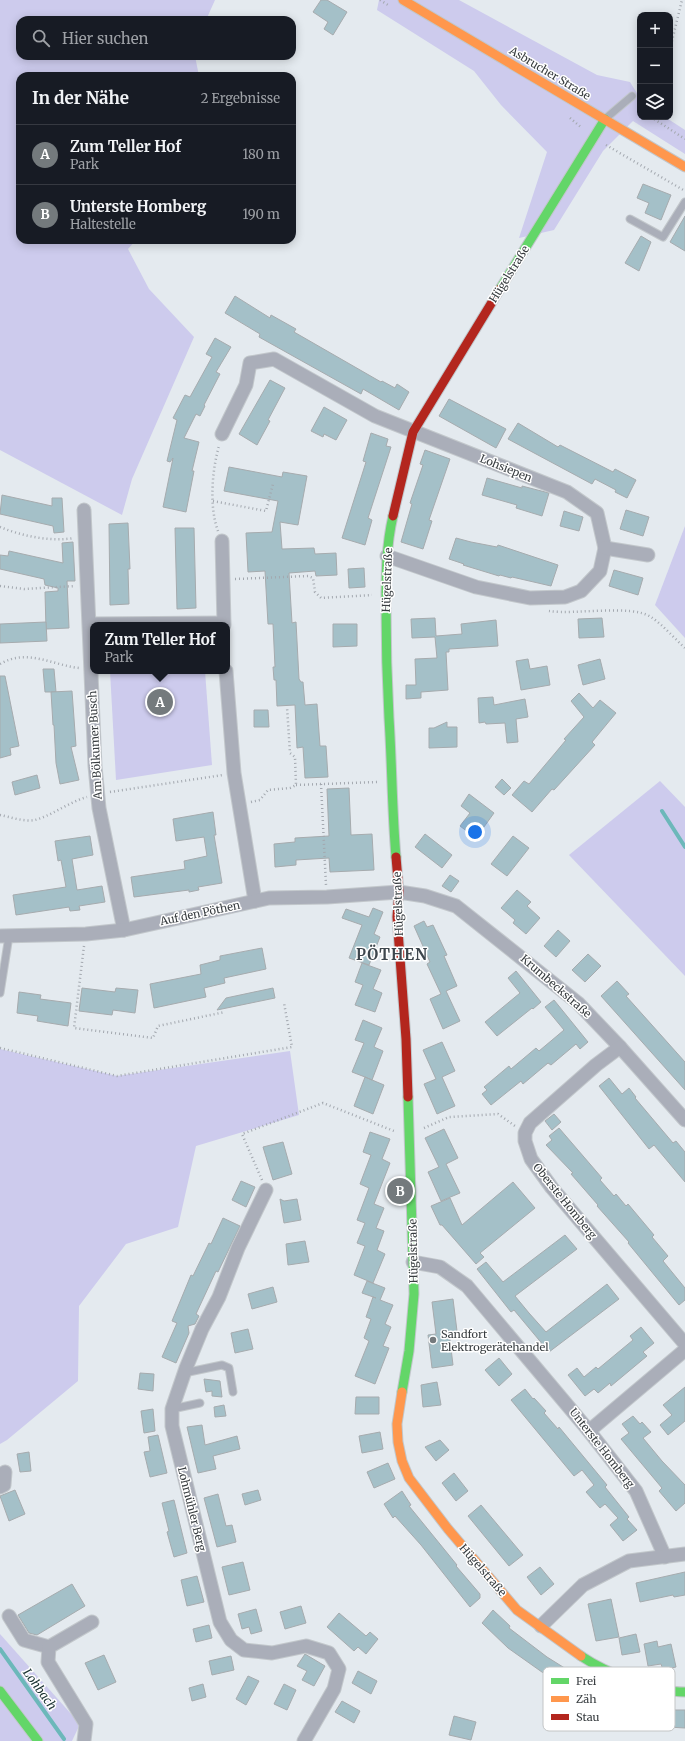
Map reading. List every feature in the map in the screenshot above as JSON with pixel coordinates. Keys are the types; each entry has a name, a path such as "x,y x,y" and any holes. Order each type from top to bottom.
{"street":[{"name":"Asbrucher Straße","path":"403,0 685,167"},
{"name":"Hügelstraße","path":"602,1667 584,1658 517,1610 448,1529 409,1478 402,1461 398,1442 397,1424 409,1352 414,1294 406,1039 397,917 400,892 393,826 393,781 386,654 386,594 387,556 391,526 413,432 605,119"},
{"name":"Lohsiepen","path":"222,434 246,385 250,363 274,359 375,416 567,492 597,513 605,548 600,571 581,590 565,597 530,598 476,586 387,556"},
{"name":"Am Bölkumer Busch","path":"84,510 90,669"},
{"path":"222,541 224,622"},
{"path":"605,548 648,555"},
{"name":"Am Bölkumer Busch","path":"90,674 98,808 124,930"},
{"path":"226,674 234,773 255,901"},
{"name":"Auf den Pöthen","path":"5,936 86,934 124,930 269,898 400,892"},
{"name":"Krumbeckstraße","path":"400,892 425,896 456,906 578,1003 620,1047 685,1120"},
{"name":"Oberste Homberg","path":"620,1047 596,1065 530,1123 525,1133 525,1141 531,1160 552,1188 685,1344"},
{"name":"Lohmühler Berg","path":"266,1190 238,1248 219,1297 202,1329 184,1373 172,1409 172,1426 220,1622 231,1640 244,1650 272,1653 306,1646 329,1653 340,1669 334,1689 304,1741"},
{"name":"Unterste Homberg","path":"413,1262 440,1267 468,1286 589,1431 636,1491 665,1557"},
{"path":"589,1431 685,1350"},
{"path":"0,1487 4,1485 5,1472"},
{"path":"541,1626 583,1585 629,1560 685,1554"},
{"path":"9,1616 24,1640 48,1647 92,1622"},
{"path":"48,1647 48,1662 86,1724 84,1741"},
{"path":"0,1691 38,1741"}],"lane":[{"path":"605,119 632,96"},
{"path":"630,219 663,237 685,202"},
{"path":"89,622 224,622"},
{"path":"0,993 5,936"},
{"path":"184,1373 222,1365 225,1366 229,1368 233,1392"},
{"path":"172,1409 200,1403"}],"path":[{"path":"670,48 682,0"},
{"path":"656,120 685,139"},
{"path":"593,138 685,191"},
{"path":"222,434 213,465 213,519 222,541"},
{"path":"213,501 266,511 273,484"},
{"path":"0,527 16,533 40,537 68,539 85,537"},
{"path":"223,579 308,576 313,578 315,592 321,598 386,594"},
{"path":"0,586 24,589 87,585"},
{"path":"563,613 633,610 650,616 685,648"},
{"path":"0,664 20,657 34,656 70,667 90,669"},
{"path":"287,708 290,753 295,757 296,785"},
{"path":"0,815 17,819 33,820 52,813 73,801 97,794 234,773"},
{"path":"239,803 260,800 268,790 290,788 296,785 393,781"},
{"path":"321,784 327,896"},
{"path":"86,934 74,1028 153,1038 158,1026 225,1012"},
{"path":"0,1048 117,1076 292,1047 284,1003"},
{"path":"266,1190 242,1134 323,1102"}],"shaded area":[{"path":"0,0 215,0 208,16 16,16 16,60 196,60 198,72 16,72 16,244 132,244 128,249 149,289 194,337 132,479 122,515 0,450"},
{"path":"379,0 459,0 597,75 630,82 637,93 637,120 670,120 685,130 685,154 633,121 603,151 554,230 519,238 547,152 501,105 474,71 377,10"},
{"path":"685,526 685,638 655,605"},
{"path":"110,674 205,674 212,765 116,780"},
{"path":"660,781 685,807 685,976 569,855"},
{"path":"0,1049 117,1076 290,1051 299,1115 196,1146 178,1227 126,1244 79,1306 78,1381 7,1440 0,1444"},
{"path":"0,1634 80,1724 72,1741 0,1741"}],"building":[{"path":"321,0 327,0 347,12 333,35 324,29 328,22 313,12"},
{"path":"643,184 671,195 661,220 645,213 649,203 637,198"},
{"path":"685,216 685,251 670,242"},
{"path":"641,236 651,242 639,271 625,263"},
{"path":"235,296 270,318 271,315 296,329 294,332 381,382 382,381 395,388 397,384 409,392 399,410 363,389 361,394 259,337 260,334 225,313"},
{"path":"215,338 231,347 216,372 220,374 200,416 196,414 184,438 199,442 192,471 194,471 186,512 163,507 173,458 170,462 167,461 177,420 173,418 185,395 190,397 212,357 206,354"},
{"path":"270,380 285,388 257,445 239,434"},
{"path":"449,399 506,429 496,448 439,416"},
{"path":"324,407 347,420 336,440 324,434 323,437 311,431"},
{"path":"518,423 558,447 560,445 613,472 615,469 636,480 627,498 615,492 616,490 595,479 592,484 508,439"},
{"path":"371,433 388,439 386,446 391,447 368,518 372,520 365,545 342,538 366,462 363,461"},
{"path":"425,450 450,459 429,520 432,521 423,549 401,542 412,504 410,503 423,465 420,464"},
{"path":"229,467 282,477 283,472 307,476 298,525 280,522 282,549 314,548 315,554 336,553 337,575 316,576 315,571 289,573 292,623 296,622 299,679 303,682 305,705 317,704 320,746 326,746 328,777 305,778 303,747 297,748 295,705 277,706 276,680 274,680 273,667 275,667 273,624 268,624 265,571 248,572 246,533 272,532 278,501 224,491"},
{"path":"487,478 522,488 522,486 549,493 542,516 516,508 517,505 482,495"},
{"path":"2,495 52,506 52,498 62,498 64,532 54,533 53,526 0,514"},
{"path":"626,510 649,517 643,536 620,529"},
{"path":"564,511 583,517 579,531 560,526"},
{"path":"128,523 130,569 128,569 129,604 110,605 109,524"},
{"path":"175,528 194,528 196,608 177,609"},
{"path":"456,538 497,547 498,545 558,565 551,586 512,577 499,576 449,559"},
{"path":"73,542 75,581 67,581 69,628 46,629 45,592 58,591 58,588 45,585 44,579 0,569 0,555 8,556 9,551 63,563 62,543"},
{"path":"364,568 365,587 349,588 348,569"},
{"path":"614,570 643,578 638,595 609,586"},
{"path":"435,618 436,636 462,634 461,624 496,620 498,646 449,649 449,652 446,652 448,690 421,692 421,698 406,699 406,685 416,685 415,659 437,658 435,637 412,638 411,619"},
{"path":"602,618 604,637 579,638 578,619"},
{"path":"46,622 47,641 0,643 0,624"},
{"path":"333,624 357,624 357,646 333,647"},
{"path":"528,659 530,669 547,666 550,685 521,690 516,661"},
{"path":"600,659 605,679 583,685 578,665"},
{"path":"43,669 54,669 56,692 45,692"},
{"path":"0,676 5,676 19,746 10,748 11,755 0,758"},
{"path":"72,691 76,746 71,747 79,780 60,784 56,763 51,692"},
{"path":"579,693 593,708 600,700 616,713 592,742 595,745 532,812 512,795 524,781 529,784 566,740 564,739 584,717 571,701"},
{"path":"493,697 494,705 525,699 528,717 516,719 518,742 507,743 505,723 479,723 478,698"},
{"path":"254,710 268,710 269,727 254,727"},
{"path":"447,722 447,727 457,727 457,747 429,748 429,728 434,728"},
{"path":"37,775 40,788 15,795 12,782"},
{"path":"502,779 511,788 504,795 495,787"},
{"path":"349,788 351,835 372,834 374,870 330,872 329,858 296,860 296,865 275,867 274,844 295,842 295,838 329,836 327,789"},
{"path":"469,794 494,813 476,838 460,826 470,813 461,806"},
{"path":"213,812 216,835 214,835 222,883 198,887 199,890 189,892 189,890 134,897 131,877 185,869 184,861 207,856 204,837 176,841 173,819"},
{"path":"425,834 452,855 442,868 415,847"},
{"path":"90,836 93,855 72,859 77,890 102,886 105,902 79,906 80,910 70,911 69,907 16,915 13,895 66,887 61,860 58,861 55,841"},
{"path":"513,836 529,848 507,876 491,864"},
{"path":"450,875 459,881 451,892 442,886"},
{"path":"517,890 531,902 527,906 540,918 526,934 513,923 515,920 501,908"},
{"path":"373,908 383,912 374,934 380,937 369,965 349,958 362,925 342,918 346,909 369,917"},
{"path":"424,921 427,927 433,925 447,955 444,956 457,986 446,991 460,1021 443,1029 430,999 441,994 427,964 430,962 414,926"},
{"path":"558,930 570,941 556,957 544,946"},
{"path":"262,948 266,969 224,978 225,983 204,988 206,997 154,1008 150,984 201,974 200,965 220,960 220,956"},
{"path":"588,954 601,966 585,982 572,970"},
{"path":"362,963 381,970 373,989 382,993 375,1012 355,1005 363,985 355,982"},
{"path":"516,971 541,1002 497,1036 485,1022 520,993 508,978"},
{"path":"617,981 629,994 626,996 685,1062 685,1090 601,996"},
{"path":"82,988 115,992 116,988 138,990 135,1013 113,1010 112,1015 79,1011"},
{"path":"273,988 275,998 217,1010 226,998"},
{"path":"19,992 41,995 40,999 71,1003 68,1026 37,1021 38,1016 17,1013"},
{"path":"554,1000 588,1042 580,1049 576,1044 551,1065 548,1063 523,1084 521,1081 491,1105 482,1094 487,1090 484,1087 509,1066 511,1069 536,1048 539,1051 564,1030 545,1007"},
{"path":"363,1020 382,1028 374,1047 383,1051 372,1080 384,1085 373,1114 354,1106 365,1077 352,1072 364,1043 355,1040"},
{"path":"442,1042 455,1071 442,1077 455,1106 437,1114 424,1084 436,1079 423,1050"},
{"path":"609,1078 622,1094 629,1088 636,1097 635,1098 673,1143 676,1141 685,1152 685,1182 654,1145 649,1149 599,1086"},
{"path":"554,1114 561,1122 552,1130 545,1121"},
{"path":"559,1128 602,1178 600,1180 614,1196 616,1194 626,1206 628,1204 654,1235 652,1237 668,1256 663,1261 685,1288 685,1300 679,1305 628,1243 629,1242 571,1174 573,1173 546,1145 552,1140 549,1136"},
{"path":"444,1129 458,1158 446,1164 460,1193 441,1201 428,1172 439,1167 425,1138"},
{"path":"370,1132 390,1139 382,1159 390,1163 374,1204 384,1208 376,1228 384,1231 377,1250 385,1254 373,1283 354,1275 365,1246 357,1243 365,1223 357,1220 369,1188 360,1184 371,1155 363,1152"},
{"path":"283,1142 292,1174 273,1180 263,1147"},
{"path":"241,1181 255,1187 246,1207 232,1200"},
{"path":"513,1182 535,1208 480,1253 484,1257 476,1264 442,1225 440,1225 431,1206 450,1198 462,1225"},
{"path":"280,1199 284,1201 297,1199 301,1220 284,1223"},
{"path":"223,1218 240,1226 218,1272 216,1271 196,1314 199,1316 195,1324 188,1326 189,1333 176,1363 162,1357 177,1323 172,1321 191,1275 193,1276 209,1243 211,1244"},
{"path":"565,1235 577,1249 515,1296 529,1313 546,1332 607,1284 619,1299 549,1352 514,1310 511,1312 477,1269 486,1262 503,1282"},
{"path":"305,1241 309,1262 288,1265 286,1244"},
{"path":"367,1281 385,1288 380,1300 393,1305 385,1324 391,1327 383,1346 389,1348 375,1384 355,1376 369,1341 364,1338 371,1319 366,1317 373,1297 376,1298 362,1293"},
{"path":"273,1287 277,1302 252,1309 248,1294"},
{"path":"453,1299 457,1331 449,1332 453,1365 432,1368 428,1335 436,1334 432,1302"},
{"path":"641,1327 654,1343 643,1352 647,1356 611,1386 610,1383 598,1393 594,1389 585,1396 568,1375 577,1368 584,1377 596,1367 598,1369 633,1340 630,1336"},
{"path":"248,1329 253,1349 235,1353 231,1333"},
{"path":"499,1358 512,1374 499,1386 485,1370"},
{"path":"140,1373 154,1374 153,1391 138,1389"},
{"path":"204,1379 220,1381 222,1397 212,1396 212,1391 206,1392"},
{"path":"437,1382 441,1405 423,1407 421,1385"},
{"path":"685,1387 685,1421 668,1435 660,1425 672,1415 663,1405"},
{"path":"525,1389 546,1411 544,1413 558,1429 559,1427 607,1485 605,1487 629,1517 627,1519 637,1530 623,1541 610,1525 618,1518 605,1504 600,1508 586,1492 594,1485 582,1470 574,1476 511,1400"},
{"path":"356,1397 379,1397 379,1414 355,1414"},
{"path":"224,1405 226,1416 215,1417 214,1407"},
{"path":"153,1409 155,1431 144,1433 141,1411"},
{"path":"633,1416 640,1424 642,1422 651,1432 643,1438 685,1485 685,1503 676,1511 659,1491 662,1488 621,1439 629,1433 622,1424"},
{"path":"202,1425 205,1445 237,1436 240,1449 213,1456 216,1469 198,1473 187,1427"},
{"path":"380,1432 383,1449 362,1453 359,1436"},
{"path":"158,1435 167,1473 150,1477 144,1452 150,1451 148,1437"},
{"path":"440,1440 449,1450 436,1461 425,1447"},
{"path":"29,1452 31,1471 20,1472 17,1454"},
{"path":"388,1463 395,1479 374,1488 367,1472"},
{"path":"454,1473 468,1491 456,1501 442,1483"},
{"path":"15,1490 25,1514 9,1521 0,1496"},
{"path":"258,1490 261,1500 245,1505 242,1494"},
{"path":"402,1491 411,1505 409,1506 480,1594 480,1598 470,1607 421,1545 395,1516 393,1518 384,1504"},
{"path":"218,1494 226,1526 232,1525 236,1542 217,1547 204,1498"},
{"path":"174,1500 187,1553 174,1557 167,1532 169,1531 162,1503"},
{"path":"481,1505 523,1555 509,1566 468,1516"},
{"path":"243,1562 250,1590 229,1595 222,1567"},
{"path":"540,1567 554,1584 541,1595 527,1577"},
{"path":"685,1572 685,1595 674,1597 673,1595 640,1602 636,1583"},
{"path":"197,1576 204,1602 187,1606 181,1580"},
{"path":"72,1584 85,1606 37,1635 29,1633 18,1615"},
{"path":"611,1599 619,1637 596,1641 588,1604"},
{"path":"301,1606 306,1623 285,1629 280,1612"},
{"path":"256,1609 262,1631 251,1634 249,1627 242,1629 238,1614"},
{"path":"493,1610 510,1626 509,1628 547,1657 563,1667 543,1667 543,1673 508,1648 482,1623"},
{"path":"339,1613 366,1636 370,1632 378,1639 366,1654 358,1647 354,1651 327,1627"},
{"path":"209,1625 212,1638 196,1642 193,1629"},
{"path":"636,1634 640,1652 622,1655 619,1638"},
{"path":"657,1641 658,1647 671,1644 676,1667 662,1667 661,1664 648,1666 644,1644"},
{"path":"305,1654 325,1666 314,1686 302,1680 307,1671 297,1666"},
{"path":"104,1655 116,1682 98,1690 85,1663"},
{"path":"231,1656 234,1670 212,1675 209,1661"},
{"path":"358,1671 377,1681 371,1694 352,1683"},
{"path":"248,1676 259,1681 246,1705 236,1699"},
{"path":"203,1684 206,1697 192,1701 189,1688"},
{"path":"284,1684 296,1690 287,1710 274,1704"},
{"path":"342,1701 360,1711 354,1723 335,1712"},
{"path":"675,1710 685,1710 685,1728 675,1727"},
{"path":"454,1716 476,1722 471,1740 449,1735"}],"waterway":[{"name":"Lohsiepen","path":"662,811 685,847"},
{"name":"Lohbach","path":"0,1649 64,1739"}],"traffic: fast":[{"path":"500,289 605,119"},
{"path":"393,516 387,561 386,620 396,857"},
{"path":"402,1392 409,1351 414,1294 408,1097"},
{"path":"581,1656 600,1667"},
{"path":"0,1691 38,1741"},
{"path":"675,1691 685,1692"}],"traffic: slow":[{"path":"403,0 685,167"},
{"path":"402,1392 397,1424 398,1442 402,1461 409,1478 448,1529 517,1610 581,1656"}],"traffic: jam":[{"path":"393,516 413,432 500,289"},
{"path":"396,857 399,892 397,917 406,1039 408,1097"}],"place":[{"name":"Zum Teller Hof","path":"160,702"},
{"name":"Unterste Homberg","path":"400,1191"},
{"name":"Sandfort Elektrogerätehandel","path":"433,1340"}],"district":[{"name":"PÖTHEN","path":"392,954"}]}
